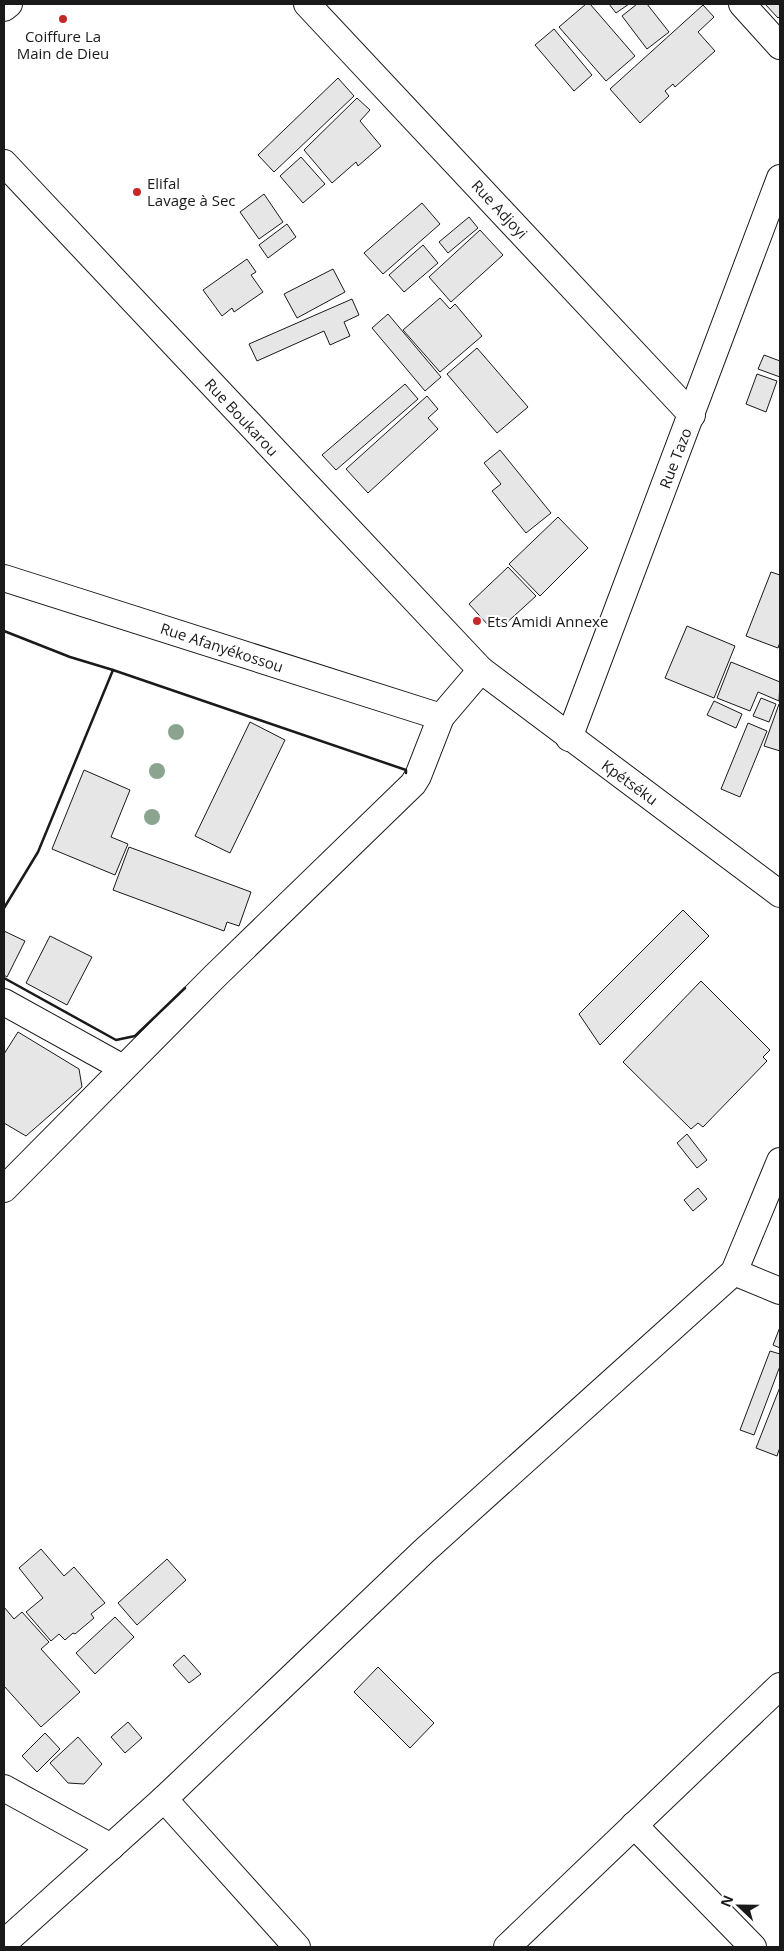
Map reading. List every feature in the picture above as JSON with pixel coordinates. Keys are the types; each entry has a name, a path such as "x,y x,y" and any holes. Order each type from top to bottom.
{"street":[{"path":"4,8 9,4"},
{"name":"Rue Adjoyi","path":"307,4 692,415"},
{"path":"742,4 780,46"},
{"name":"Rue Boukarou","path":"4,163 480,670"},
{"name":"Rue Tazo","path":"569,738 780,178"},
{"name":"Rue Afanyékossou","path":"4,578 441,717"},
{"path":"4,1189 213,978 413,784 421,769 441,717 480,670"},
{"name":"Kpétséku","path":"480,670 780,894"},
{"path":"4,1002 123,1068"},
{"path":"4,1943 164,1799 424,1551 734,1272 780,1161"},
{"path":"734,1272 780,1291"},
{"path":"507,1947 780,1686"},
{"path":"4,1788 111,1847"},
{"path":"164,1799 297,1947"},
{"path":"634,1825 753,1947"}],"building":[{"path":"586,4 590,4 635,56 606,81 559,27"},
{"path":"609,4 629,4 616,13"},
{"path":"637,4 647,4 669,32 647,49 622,16"},
{"path":"765,4 780,4 780,16 778,18"},
{"path":"703,5 714,17 698,32 715,51 675,87 673,84 665,91 669,96 640,123 610,89"},
{"path":"554,29 592,75 574,91 535,45"},
{"path":"338,78 354,96 274,172 258,155"},
{"path":"357,98 370,110 360,121 381,146 358,166 356,162 332,183 304,150"},
{"path":"301,157 325,184 303,203 280,176"},
{"path":"264,194 283,222 259,239 240,212"},
{"path":"422,203 440,224 383,274 364,253"},
{"path":"469,217 478,228 448,253 439,242"},
{"path":"287,224 296,237 268,258 259,245"},
{"path":"480,230 503,255 451,302 429,277"},
{"path":"423,245 438,263 404,292 389,275"},
{"path":"247,259 256,272 251,275 263,292 234,312 232,308 222,316 203,290"},
{"path":"333,269 345,292 297,318 284,294"},
{"path":"440,298 450,309 455,304 482,336 440,372 403,330"},
{"path":"352,299 359,315 344,322 350,336 330,345 324,331 257,361 249,344"},
{"path":"388,314 441,377 425,391 372,328"},
{"path":"477,348 528,407 497,433 447,374"},
{"path":"764,355 780,361 780,377 758,369"},
{"path":"757,374 777,381 766,412 746,404"},
{"path":"405,384 418,399 336,470 322,455"},
{"path":"427,396 438,409 428,418 438,429 368,493 346,469"},
{"path":"500,450 551,513 526,533 492,491 501,484 484,463"},
{"path":"558,517 588,548 540,596 509,564"},
{"path":"508,567 536,596 503,626 496,618 488,625 469,604"},
{"path":"771,572 780,575 780,642 778,648 746,636"},
{"path":"687,626 735,646 714,698 665,678"},
{"path":"731,662 780,682 779,701 758,692 750,711 717,698"},
{"path":"761,698 776,704 769,722 753,716"},
{"path":"714,701 742,714 736,728 707,715"},
{"path":"780,704 780,751 764,746"},
{"path":"250,722 285,740 230,853 195,836"},
{"path":"748,723 767,731 740,797 721,789"},
{"path":"84,770 130,790 111,837 128,844 115,875 52,849"},
{"path":"129,847 251,892 239,926 227,922 224,931 113,890"},
{"path":"683,910 709,936 600,1045 579,1014"},
{"path":"4,931 25,941 7,977 4,975"},
{"path":"50,936 92,957 67,1005 26,983"},
{"path":"701,981 770,1050 763,1057 767,1061 703,1127 698,1123 691,1129 623,1062"},
{"path":"18,1032 79,1069 82,1087 26,1136 4,1123 4,1054"},
{"path":"687,1134 707,1160 697,1168 677,1143"},
{"path":"698,1188 707,1199 693,1211 684,1200"},
{"path":"780,1327 780,1348 773,1345"},
{"path":"770,1351 780,1354 780,1366 754,1435 740,1430"},
{"path":"780,1387 780,1447 777,1456 756,1448"},
{"path":"41,1549 64,1576 74,1567 105,1603 91,1614 94,1618 65,1640 59,1634 51,1641 26,1612 43,1598 19,1568"},
{"path":"167,1559 186,1580 137,1625 118,1603"},
{"path":"4,1607 14,1619 22,1612 49,1642 41,1649 80,1692 41,1727 4,1686"},
{"path":"115,1617 134,1637 95,1674 76,1653"},
{"path":"184,1655 201,1674 189,1683 173,1665"},
{"path":"378,1667 434,1723 410,1748 354,1692"},
{"path":"128,1722 142,1738 125,1753 111,1737"},
{"path":"45,1733 60,1749 37,1772 22,1756"},
{"path":"78,1737 102,1764 84,1784 68,1783 50,1763"}],"wall":[{"path":"4,631 70,657 113,670 38,852 4,908"},
{"path":"113,670 406,770 406,773"},
{"path":"4,978 116,1040 135,1036 185,988"}],"place":[{"name":"Coiffure La Main de Dieu","path":"63,19"},
{"name":"Elifal Lavage à Sec","path":"137,192"},
{"name":"Ets Amidi Annexe","path":"477,621"}]}
